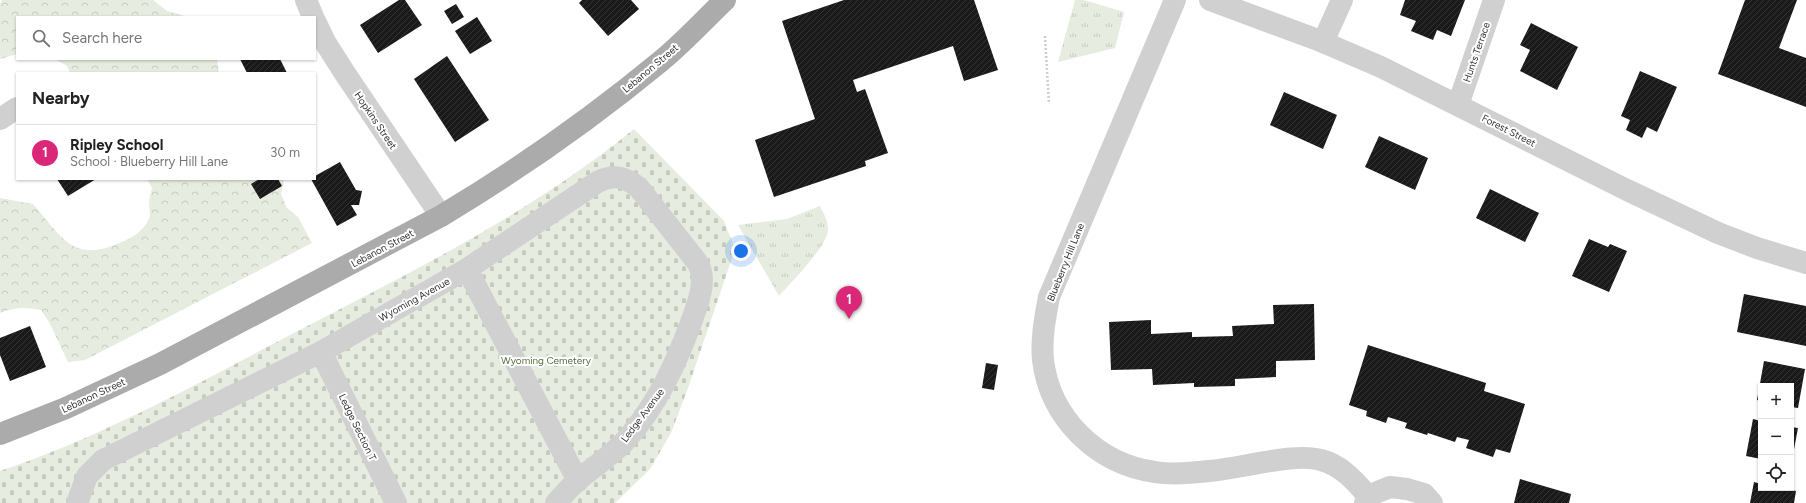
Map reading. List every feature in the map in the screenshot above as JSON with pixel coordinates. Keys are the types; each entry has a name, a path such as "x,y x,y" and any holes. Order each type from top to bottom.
{"main road":[{"name":"Lebanon Street","path":"0,434 66,408 160,364 441,216 476,195 577,127 662,60 725,0"}],"street":[{"path":"306,0 313,16"},
{"name":"Blueberry Hill Lane","path":"1175,0 1049,297 1042,329 1043,361 1050,390 1067,423 1085,440 1107,455 1130,466 1155,472 1179,473 1211,471 1296,458 1320,459 1335,466 1352,478 1366,500 1390,487 1407,489 1424,494 1432,503"},
{"name":"Forest Street","path":"1210,0 1323,42 1458,105 1627,190 1718,233 1757,248 1805,259"},
{"path":"1323,42 1342,0"},
{"name":"Hunts Terrace","path":"1458,105 1494,0"},
{"name":"Hopkins Street","path":"316,23 325,42 344,72 441,216"},
{"path":"0,119 16,109"},
{"name":"Wyoming Avenue","path":"77,503 87,476 103,460 320,352 467,269 599,181 609,177 620,177 632,182 639,188 699,265 701,282 697,305"},
{"path":"467,269 578,481"},
{"name":"Ledge Avenue","path":"556,503 578,481 626,440 655,402 682,348 697,305"},
{"name":"Ledge Section T","path":"320,352 396,503"}],"path":[{"path":"1046,36 1048,104"}],"green space":[{"path":"2,0 153,0 167,11 185,16 16,16 16,54 0,59 0,4"},
{"path":"1075,0 1084,0 1124,12 1115,48 1058,62"},
{"path":"57,60 217,60 219,72 70,72 67,66"},
{"name":"Wyoming Cemetery","path":"634,129 724,221 735,249 688,388 671,433 650,469 615,503 0,503 0,471 112,426 221,372 381,288 512,215 554,188"},
{"path":"148,180 284,180 281,194 287,208 298,217 312,243 85,360 68,362 49,322 41,310 20,308 0,313 0,198 33,204 62,237 81,249 92,250 107,248 128,239 140,231 150,216 149,201 152,188"},
{"path":"820,206 826,218 828,230 822,246 779,296 738,225 787,219"}],"building":[{"path":"399,0 405,0 422,25 378,53 360,25"},
{"path":"582,0 631,0 639,9 608,36 579,3"},
{"path":"844,0 974,0 998,70 964,81 953,46 853,80 857,92 865,89 888,153 865,161 866,166 774,197 755,140 815,119 782,21"},
{"path":"1405,0 1465,0 1451,36 1437,30 1433,40 1411,31 1416,21 1400,15"},
{"path":"1745,0 1797,0 1779,48 1806,58 1806,107 1718,74"},
{"path":"456,4 464,17 452,24 444,11"},
{"path":"477,17 492,41 470,54 455,31"},
{"path":"1531,23 1578,47 1557,90 1520,71 1530,50 1520,45"},
{"path":"447,56 489,120 455,142 414,79"},
{"path":"240,60 280,60 286,72 246,72"},
{"path":"1640,71 1677,87 1657,132 1647,127 1642,138 1626,130 1630,120 1621,116"},
{"path":"1284,92 1337,115 1323,149 1270,125"},
{"path":"1379,136 1428,158 1415,190 1365,167"},
{"path":"340,162 356,190 362,191 359,205 351,205 357,215 337,226 312,180 316,180 316,175"},
{"path":"58,180 94,180 68,196"},
{"path":"257,180 279,180 282,186 260,199 251,184"},
{"path":"1490,189 1539,213 1525,242 1476,218"},
{"path":"1589,239 1608,247 1610,244 1627,251 1609,292 1572,276"},
{"path":"1744,294 1806,306 1806,346 1737,332"},
{"path":"1314,304 1315,360 1276,361 1276,377 1235,379 1235,386 1194,387 1194,383 1153,385 1152,369 1111,370 1109,322 1151,320 1151,334 1192,332 1192,337 1233,336 1232,326 1274,324 1273,305"},
{"path":"30,326 46,367 10,381 0,355 0,338"},
{"path":"1368,345 1486,383 1484,391 1525,404 1510,453 1496,449 1493,457 1466,448 1469,440 1457,437 1455,442 1428,433 1427,435 1405,428 1407,423 1388,417 1386,423 1366,416 1367,411 1349,405"},
{"path":"1764,361 1805,369 1798,408 1794,407 1794,383 1760,383"},
{"path":"986,363 998,365 994,390 982,388"},
{"path":"1753,419 1758,420 1758,458 1746,456"},
{"path":"1794,427 1798,428 1794,449"},
{"path":"1520,479 1571,494 1569,503 1514,503"},
{"path":"1754,482 1758,483 1758,491 1796,491 1794,503 1750,503"}],"place":[{"name":"Ripley School","path":"849,319"}]}
